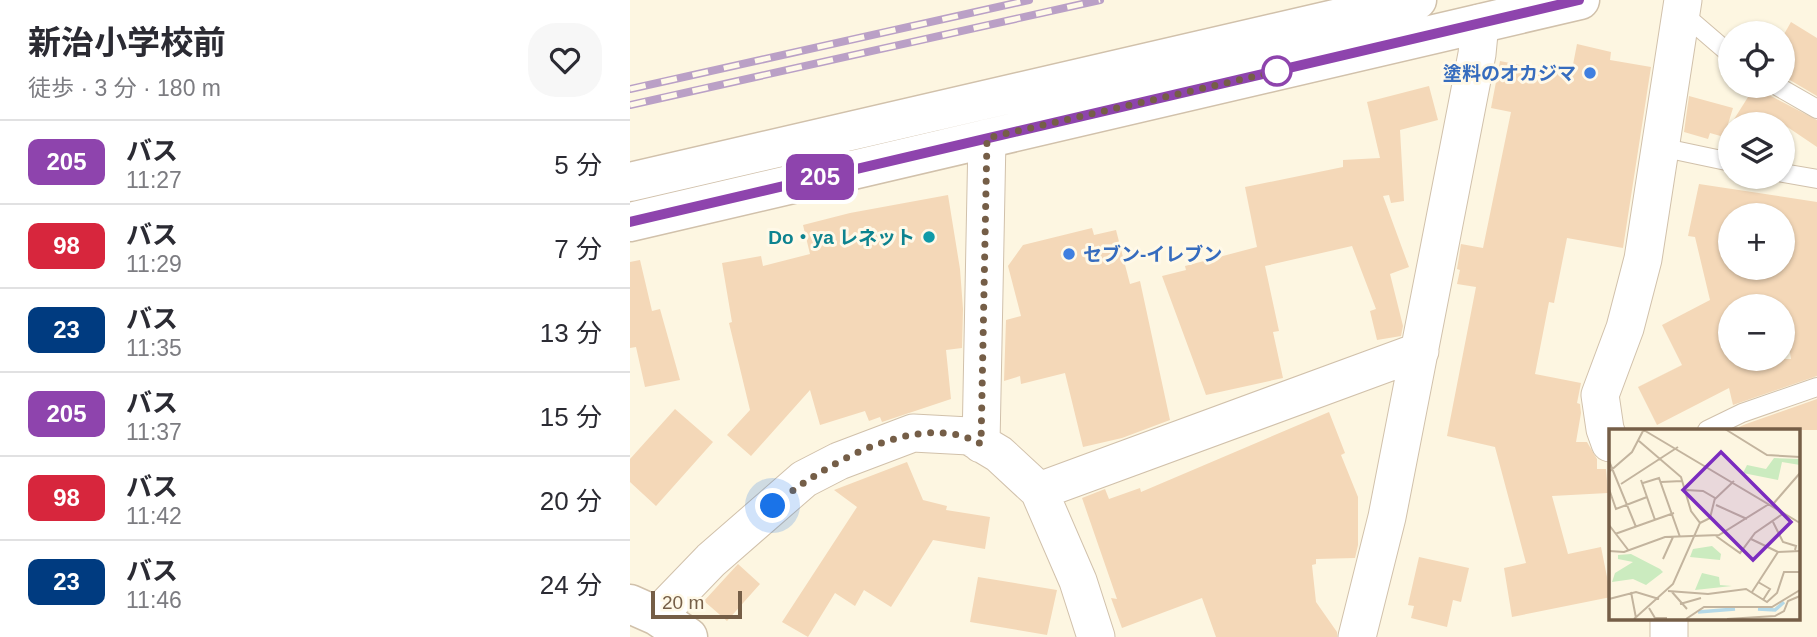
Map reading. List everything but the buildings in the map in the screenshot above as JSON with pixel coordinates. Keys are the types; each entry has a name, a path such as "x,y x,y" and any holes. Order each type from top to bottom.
{"street":[{"path":"630,182 1417,0"},
{"path":"630,222 1580,0"},
{"path":"1609,438 1600,395 1625,328 1643,260 1682,6"},
{"path":"1357,637 1387,517 1477,54 1480,23"},
{"path":"981,444 987,138"},
{"path":"1039,491 1420,351"},
{"path":"688,637 644,610 804,479 839,461 913,433 969,436 999,454 1039,491 1078,582 1096,637"}],"lane":[{"path":"1682,6 1718,42"},
{"path":"1795,96 1817,109"},
{"path":"1660,147 1718,159"},
{"path":"1795,175 1817,178"},
{"path":"1709,429 1742,413 1817,387"}],"railway":[{"path":"630,89 1029,0"},
{"path":"630,105 1100,0"}],"bus line":[{"name":"205","path":"630,222 1579,0"}],"place":[{"name":"塗料のオカジマ","path":"1590,73"},
{"name":"Do・ya レネット","path":"929,237"},
{"name":"セブン-イレブン","path":"1069,254"}],"route":[{"path":"773,506 804,479 839,461 913,433 969,436 981,444 987,138 1282,70 1277,71"}]}
